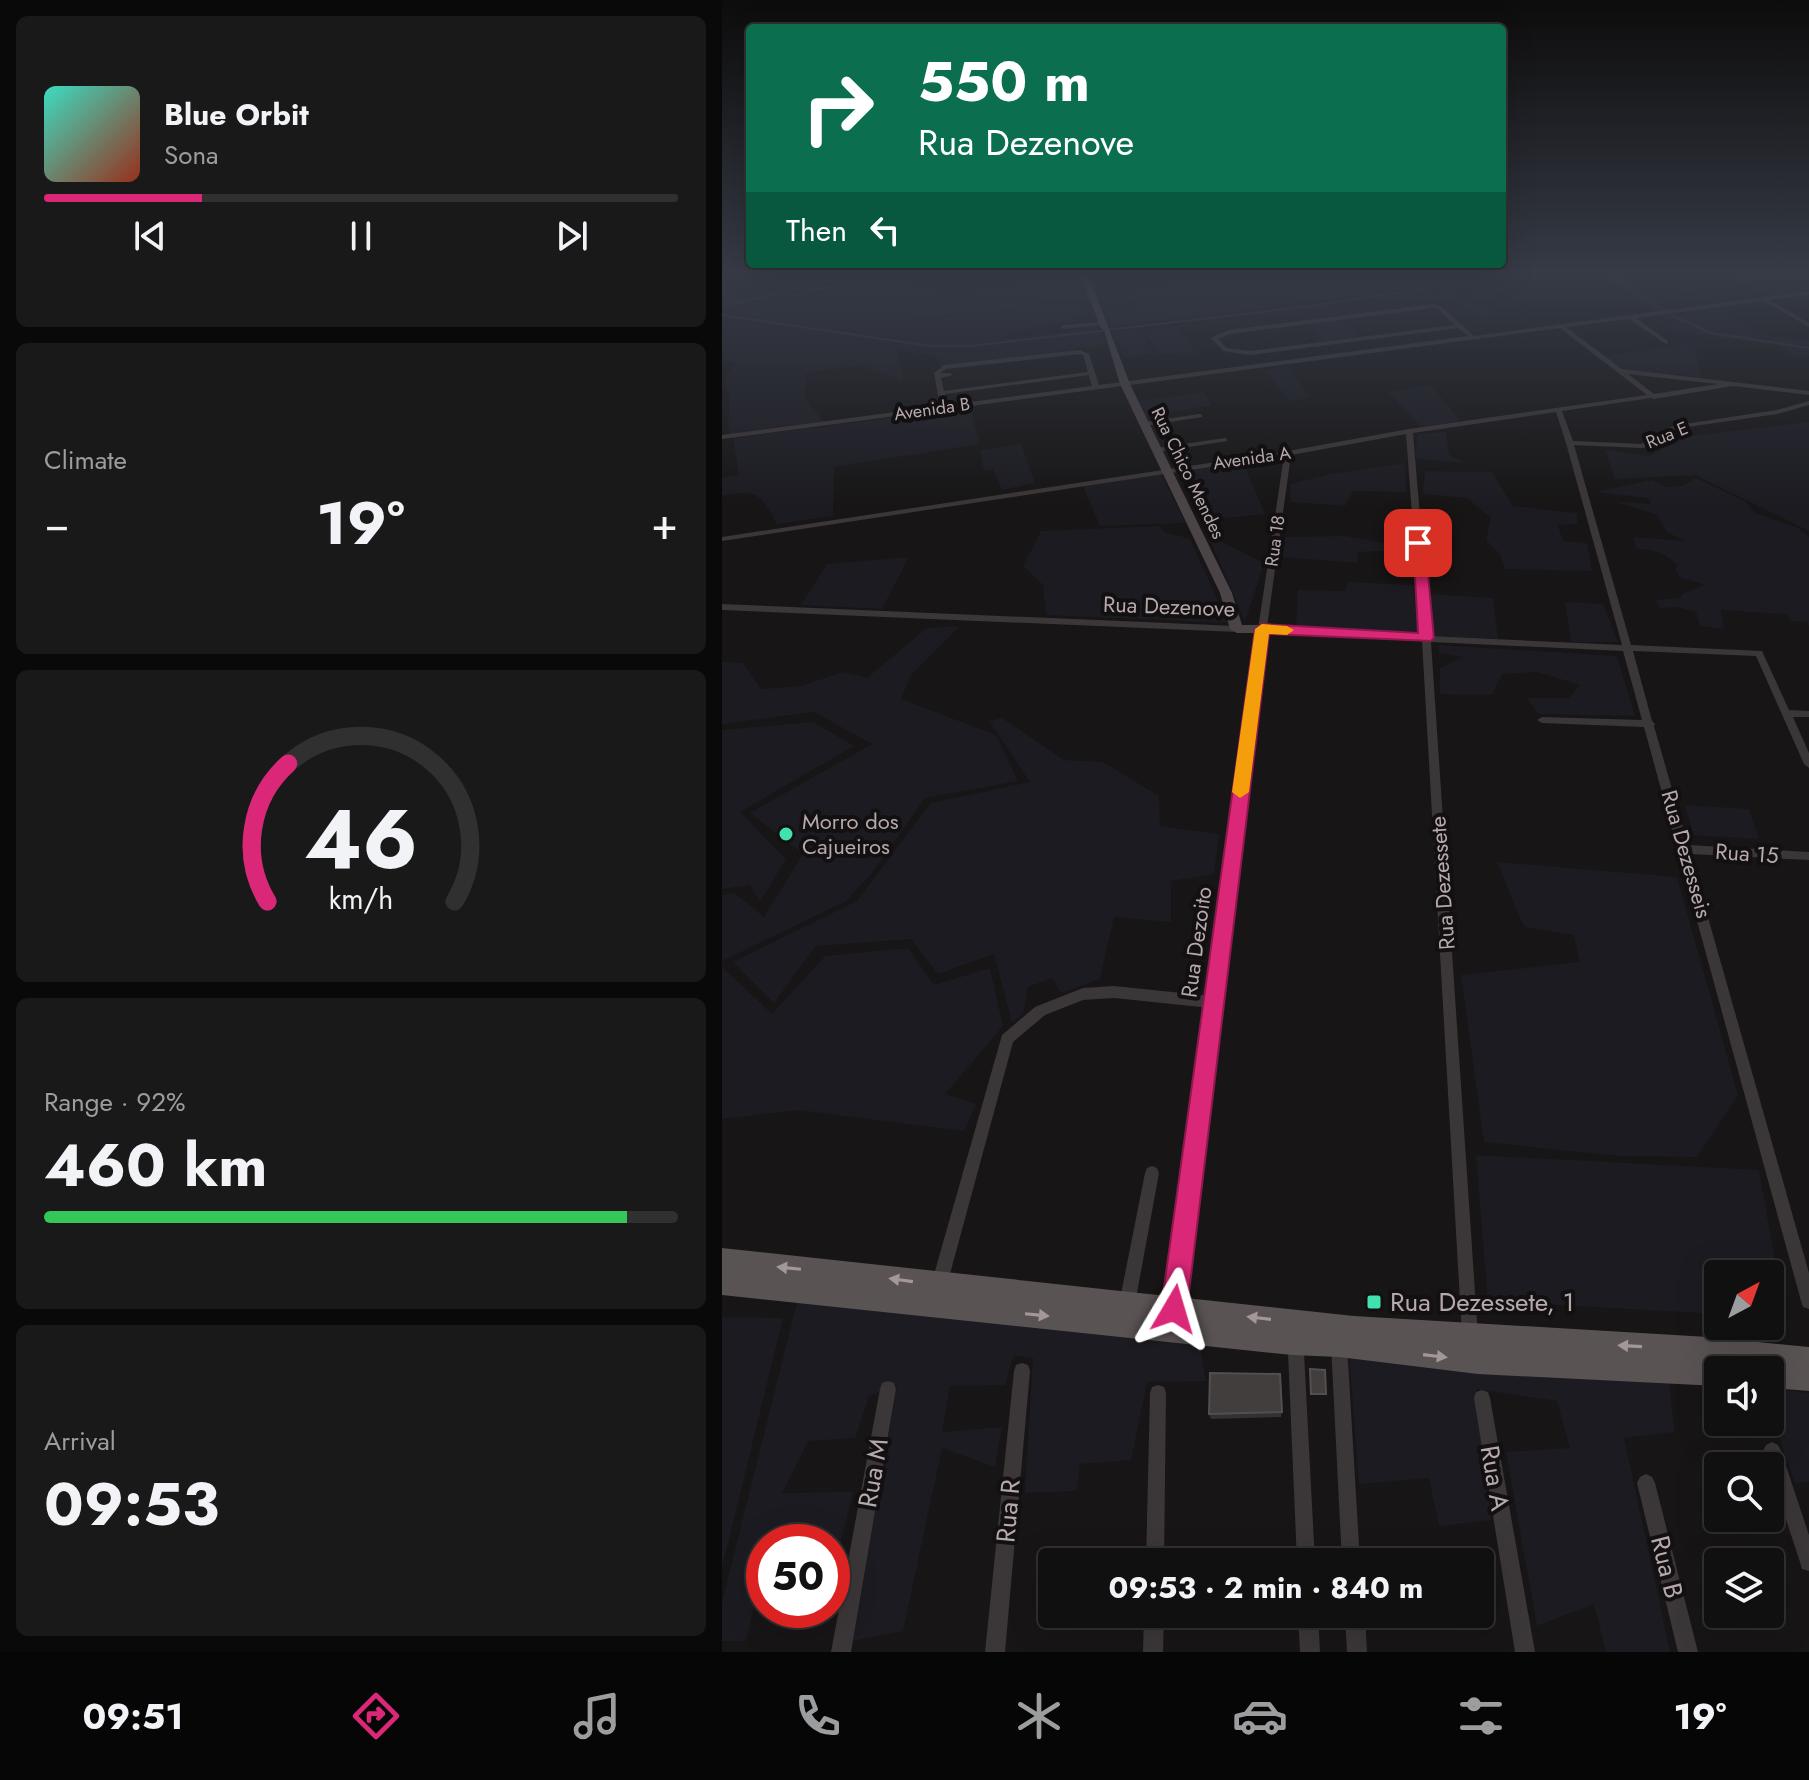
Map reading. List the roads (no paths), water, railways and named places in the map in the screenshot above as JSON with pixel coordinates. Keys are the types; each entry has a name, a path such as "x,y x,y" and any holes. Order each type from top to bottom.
{"main road":[{"name":"Rua Chico Mendes","path":"1113,351 1125,384 1226,593 1237,629"},
{"name":"Rua Dezenove","path":"1237,629 1262,629"},
{"name":"Rua Dezoito","path":"1174,1309 1211,1002 1262,629"},
{"path":"722,1261 1325,1326 1809,1360"},
{"path":"722,1282 886,1302 1339,1344 1478,1361 1704,1371"},
{"path":"1784,1375 1809,1377"}],"street":[{"path":"1230,351 1253,351"},
{"name":"Avenida B","path":"722,437 1374,351"},
{"path":"1594,351 1654,397"},
{"path":"944,408 938,370 944,367 1080,352 1086,354 1096,387"},
{"name":"Avenida A","path":"1620,371 1809,393"},
{"path":"940,393 1092,373"},
{"path":"938,377 950,375"},
{"name":"Avenida A","path":"722,539 1288,453 1409,431 1734,384"},
{"name":"Rua E","path":"1570,443 1642,446 1676,427 1809,403"},
{"name":"Rua Dezesseis","path":"1558,409 1686,849 1809,1301"},
{"path":"1145,424 1200,416"},
{"name":"Rua Dezessete","path":"1409,431 1426,638 1470,1336"},
{"path":"1157,450 1225,440"},
{"name":"Rua 18","path":"1262,629 1288,453"},
{"name":"Rua Dezenove","path":"722,607 1237,629"},
{"name":"Rua Dezenove","path":"1262,629 1759,653 1787,713"},
{"path":"1809,714 1787,713 1809,764"},
{"path":"1542,720 1650,724"},
{"name":"Rua 15","path":"1686,849 1809,856"},
{"path":"939,1285 1007,1039 1040,1011 1083,994 1114,992 1211,1002"},
{"path":"1127,1304 1152,1173"},
{"path":"1292,1342 1296,1353 1305,1548"},
{"path":"1339,1344 1350,1548"},
{"name":"Rua R","path":"995,1652 1022,1371"},
{"name":"Rua M","path":"841,1652 888,1389"},
{"path":"1155,1548 1158,1393"},
{"name":"Rua A","path":"1482,1398 1525,1652"},
{"path":"1772,1451 1809,1562"},
{"name":"Rua B","path":"1646,1483 1688,1652"},
{"path":"1153,1652 1154,1628"},
{"path":"1309,1628 1310,1652"},
{"path":"1356,1628 1357,1652"}],"place":[{"name":"Morro dos Cajueiros","path":"786,834"},
{"name":"Rua Dezessete, 1","path":"1374,1302"}]}
